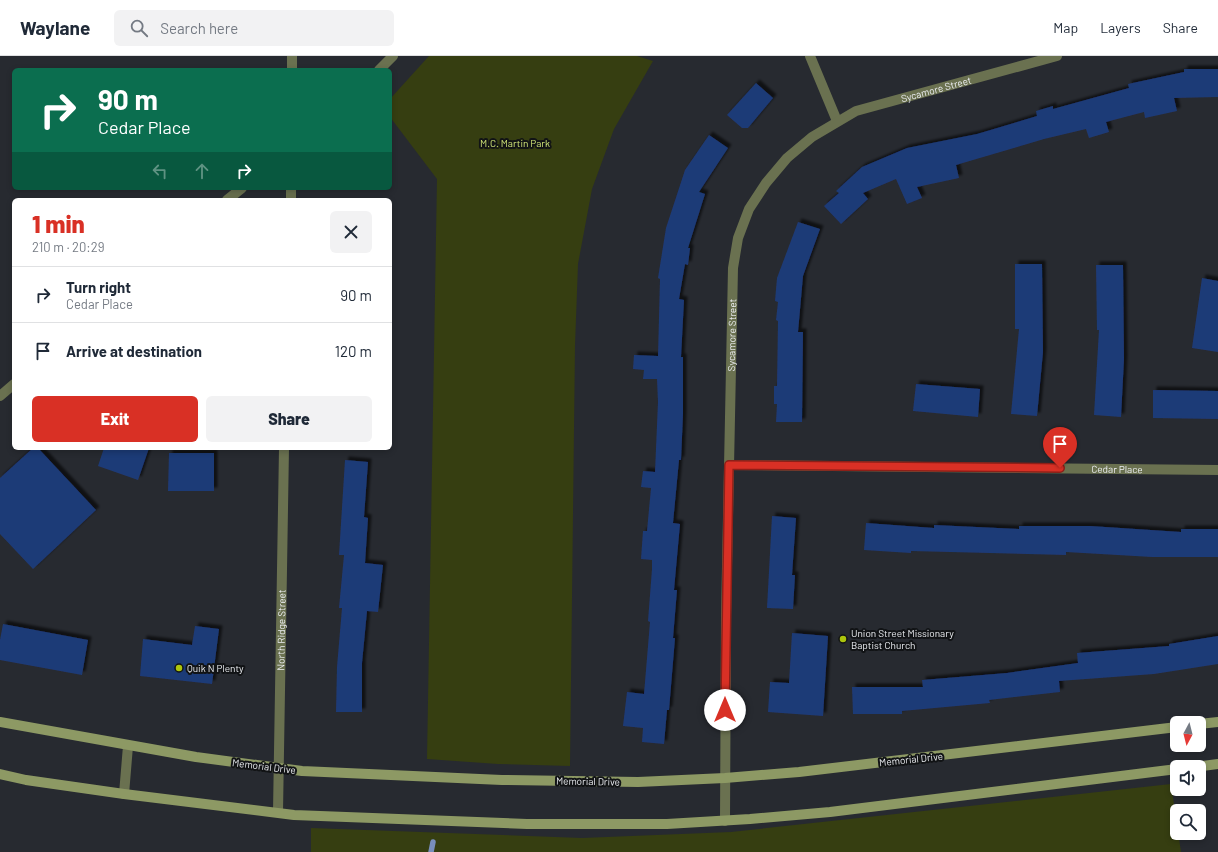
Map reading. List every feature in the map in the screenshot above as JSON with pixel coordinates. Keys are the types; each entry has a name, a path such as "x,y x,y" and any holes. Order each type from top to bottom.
{"main road":[{"name":"Memorial Drive","path":"0,722 128,746 279,768 364,775 502,780 638,782 725,778 965,753 1170,728"},
{"path":"1206,723 1218,722"},
{"path":"1206,766 1218,764"},
{"path":"0,774 26,780 124,794 307,816 527,824 668,824 725,821 830,812 1170,770"}],"street":[{"path":"292,56 292,68"},
{"path":"382,68 393,56"},
{"path":"810,56 837,121"},
{"name":"Sycamore Street","path":"725,821 733,268 738,238 749,209 766,183 787,158 812,137 856,111 1057,56"},
{"path":"230,198 240,190"},
{"path":"0,396 12,386"},
{"name":"North Ridge Street","path":"278,812 284,450"},
{"name":"Cedar Place","path":"729,465 1218,470"},
{"path":"124,794 128,746"}],"green space":[{"name":"M.C. Martin Park","path":"429,56 637,56 653,61 614,129 592,189 578,264 575,345 570,766 498,764 427,759 437,179 392,120 392,97"},
{"path":"1170,784 1170,796 1173,796 1174,804 1170,804 1170,840 1179,840 1181,852 311,852 311,828 582,838 731,832"}],"building":[{"path":"1184,69 1218,69 1218,97 1174,98 1177,111 1145,118 1144,112 1106,122 1109,132 1089,138 1086,129 1044,139 956,165 959,178 917,187 922,198 907,204 896,179 863,193 868,199 841,224 824,206 839,193 836,191 862,167 907,148 977,134 1037,116 1036,111 1053,106 1053,109 1129,88 1128,84 1184,72"},
{"path":"756,83 773,98 748,128 742,128 727,115"},
{"path":"709,135 728,148 699,192 705,194 688,248 690,248 688,265 685,264 679,299 684,300 681,357 683,357 683,414 681,460 679,460 673,523 680,524 674,590 677,590 669,710 667,710 664,744 642,742 643,728 623,726 627,692 644,694 650,622 648,621 652,560 641,559 643,531 647,531 651,488 641,487 643,471 655,472 658,402 657,379 643,379 644,370 633,369 634,355 658,356 660,279 658,278 666,228 685,170"},
{"path":"798,222 820,229 803,276 798,332 803,332 802,422 776,422 777,404 774,404 774,386 777,386 778,321 776,320 778,302 775,301 777,278"},
{"path":"1015,264 1042,264 1043,352 1037,416 1011,414 1019,329 1015,329"},
{"path":"1096,265 1123,265 1124,359 1121,417 1094,415 1099,330 1097,330"},
{"path":"1202,278 1218,281 1218,352 1192,348"},
{"path":"916,384 980,389 978,417 913,411"},
{"path":"1153,390 1218,391 1218,419 1153,418"},
{"path":"31,450 40,450 96,510 33,569 0,534 0,478"},
{"path":"103,450 148,450 138,480 98,466"},
{"path":"169,453 214,453 214,491 168,491"},
{"path":"345,460 368,462 364,517 368,518 365,563 383,565 378,612 367,611 362,663 362,712 336,712 337,667 342,608 339,608 344,555 339,555"},
{"path":"772,516 796,518 792,575 795,575 793,609 767,608"},
{"path":"866,523 934,528 934,525 1019,529 1019,526 1090,526 1181,532 1181,529 1218,529 1218,557 1152,557 1066,552 1066,555 911,551 911,553 864,550"},
{"path":"3,624 88,640 82,675 0,660 0,640"},
{"path":"195,626 219,629 212,684 140,676 143,639 192,645"},
{"path":"792,633 828,636 823,716 768,712 770,682 789,683"},
{"path":"1218,636 1218,664 1154,674 1059,681 1060,692 989,700 990,703 902,711 902,714 853,714 852,687 923,687 922,680 1007,673 1078,663 1077,653 1169,646 1169,644"}],"waterway":[{"path":"431,852 433,842"}],"place":[{"name":"Union Street Missionary Baptist Church","path":"843,639"},
{"name":"Quik N Plenty","path":"179,668"}],"route":[{"path":"725,710 729,465 1060,468"}]}
